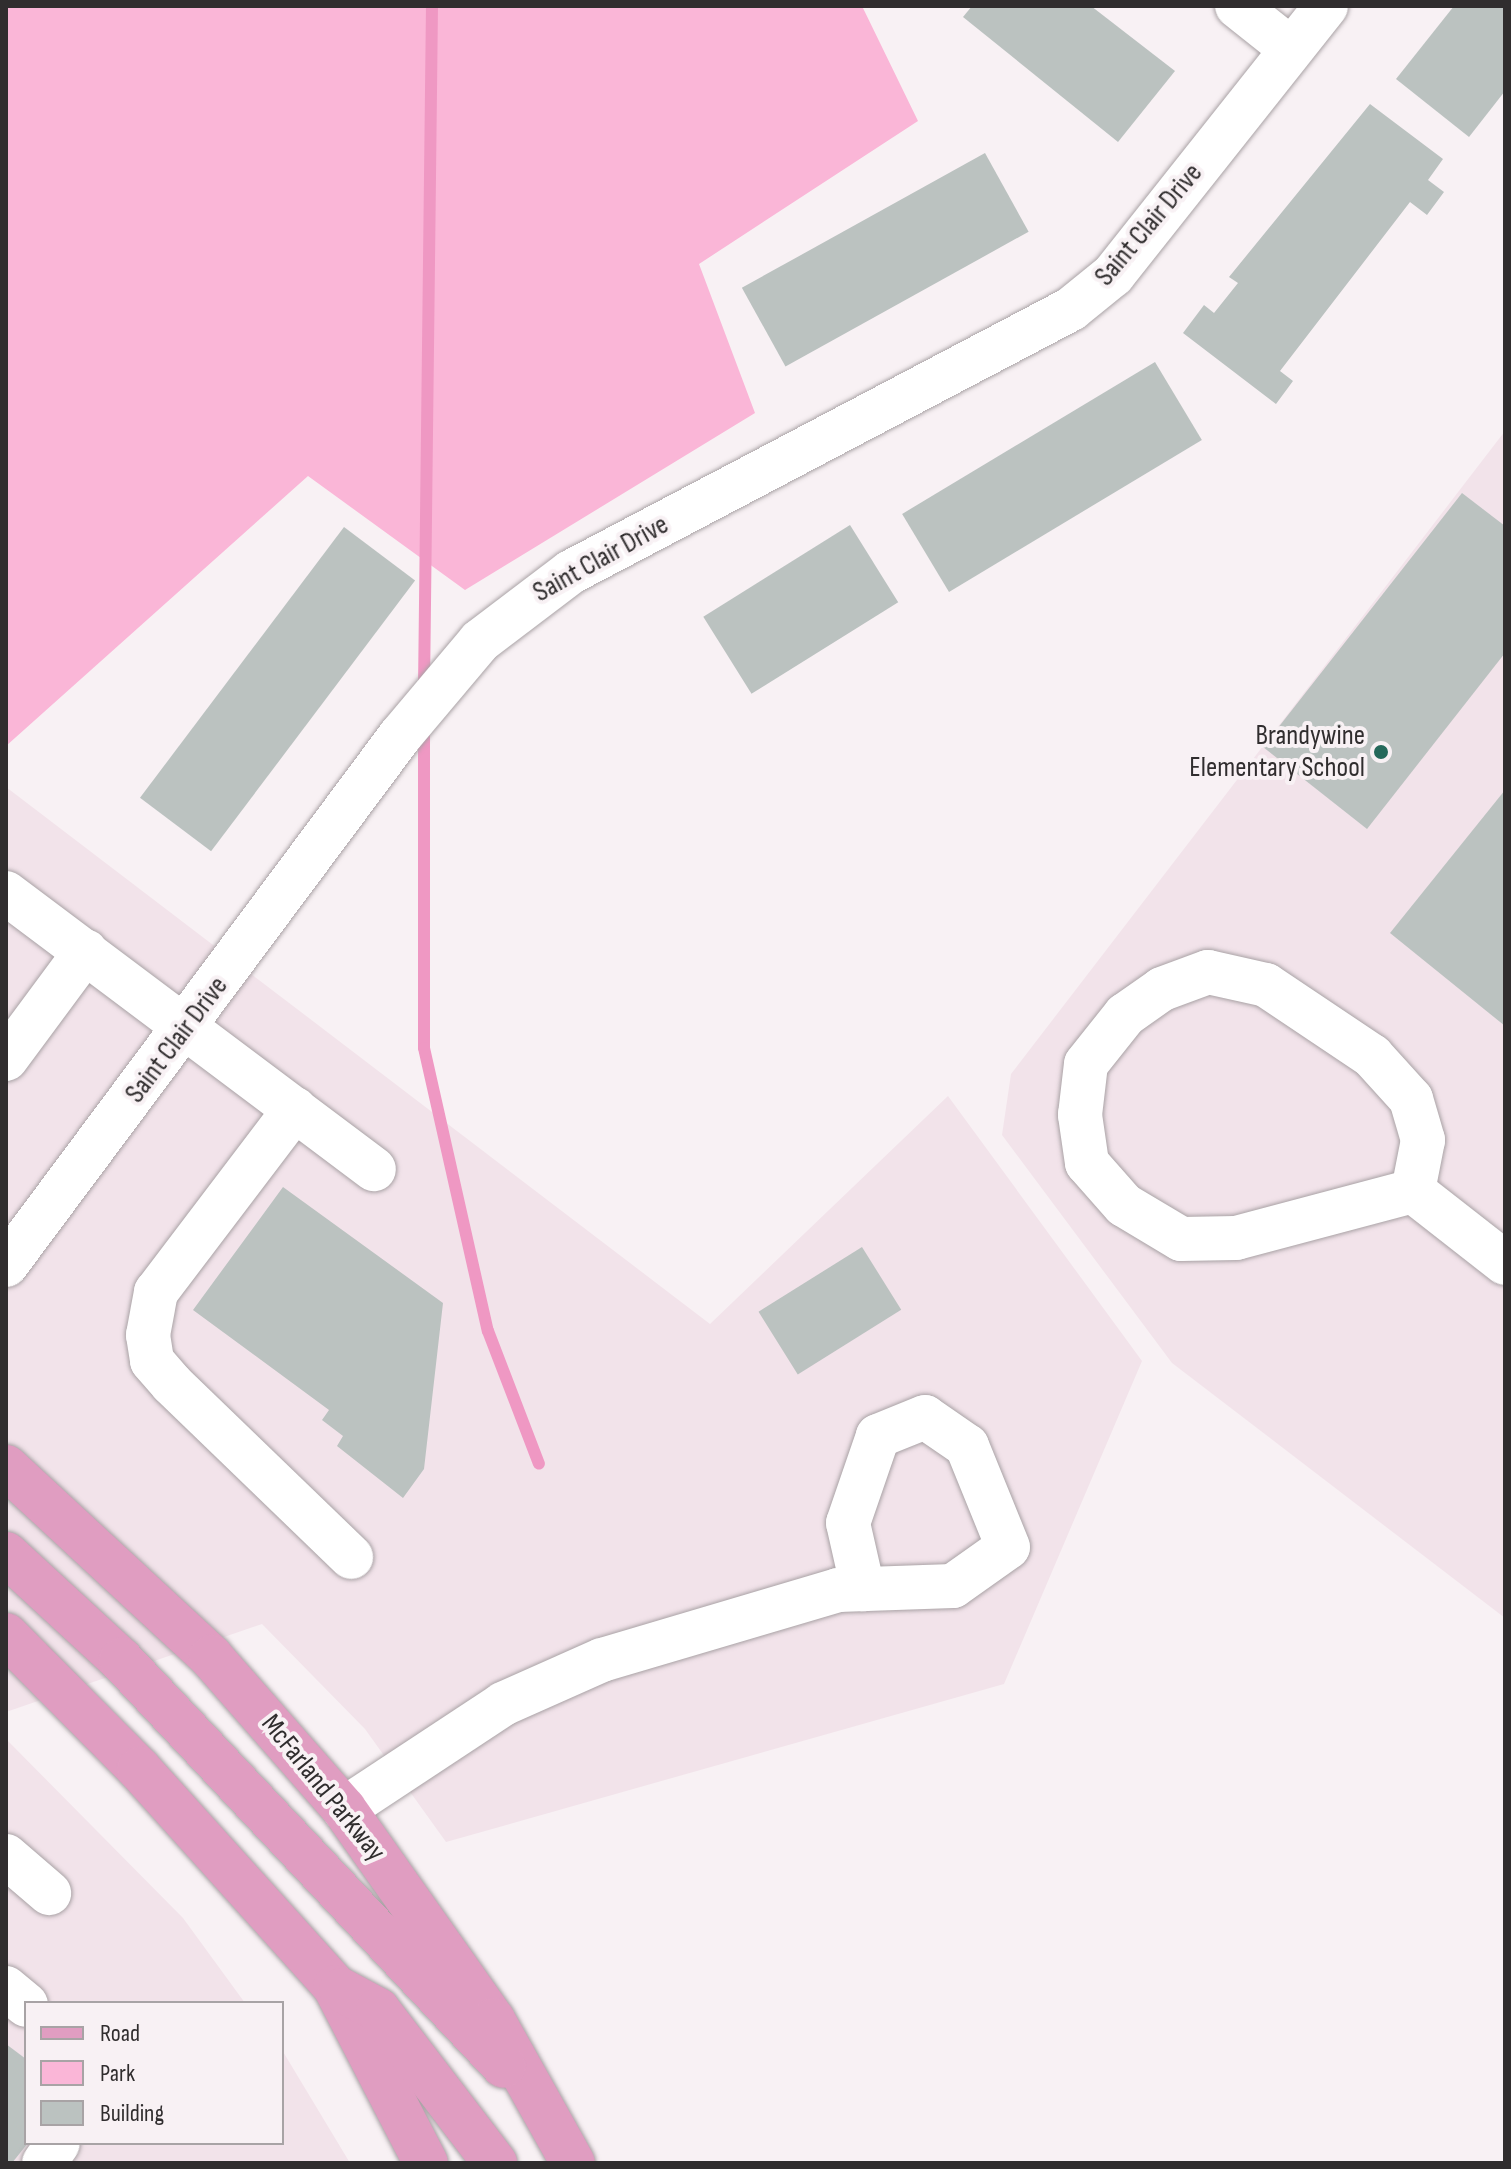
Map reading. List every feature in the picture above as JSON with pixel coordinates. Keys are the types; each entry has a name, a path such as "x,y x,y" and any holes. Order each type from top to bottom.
{"main road":[{"name":"McFarland Parkway","path":"6,1467 211,1657 344,1809 452,1957 534,2090 573,2163"},
{"path":"6,1554 195,1737 482,2049 534,2090"},
{"path":"6,1635 129,1758 335,1987 426,2163"},
{"path":"335,1987 378,2010 495,2163"}],"street":[{"path":"1237,6 1291,49"},
{"name":"Saint Clair Drive","path":"6,1265 188,1027 400,736 513,611 571,572 1071,309 1113,275 1326,6"},
{"path":"6,893 374,1169"},
{"path":"6,1059 86,951"},
{"path":"1208,972 1266,985 1372,1056 1411,1099 1423,1140 1413,1191 1236,1238 1181,1239 1124,1205 1087,1163 1080,1115 1086,1064 1125,1015 1162,989 1208,972"},
{"path":"295,1109 156,1292 148,1335 152,1361 172,1384 351,1557"},
{"path":"1413,1191 1505,1263"},
{"path":"344,1809 503,1704 602,1660 863,1589"},
{"path":"6,1856 49,1893"},
{"path":"6,1988 24,2003"},
{"path":"44,2163 57,2145"}],"shaded area":[{"name":"Brandywine Elementary School","path":"1505,431 1505,1618 1172,1363 1002,1135 1011,1074"},
{"path":"6,787 710,1324 948,1096 1142,1361 1004,1684 446,1842 365,1729 262,1624 6,1712"},
{"path":"6,1739 183,1918 244,2001 24,2001 24,2145 284,2145 284,2053 350,2163 6,2163"}],"green space":[{"path":"6,6 862,6 918,121 699,264 755,413 465,590 308,476 6,746"}],"building":[{"path":"972,6 1091,6 1175,71 1118,142 963,17"},
{"path":"1454,6 1505,6 1505,91 1469,137 1396,79"},
{"path":"1370,104 1443,159 1428,180 1444,192 1427,215 1410,202 1280,371 1293,381 1276,404 1183,333 1204,305 1214,313 1238,283 1229,277"},
{"path":"985,153 1029,232 785,366 742,288"},
{"path":"1155,362 1202,440 949,592 902,514"},
{"path":"1462,493 1505,526 1505,653 1367,829 1263,747"},
{"path":"850,525 898,602 752,694 703,617"},
{"path":"344,527 415,581 211,851 140,798"},
{"path":"1505,790 1505,1026 1390,933"},
{"path":"283,1187 443,1303 424,1469 403,1498 337,1446 343,1436 322,1420 329,1410 193,1310"},
{"path":"862,1247 901,1310 798,1374 759,1312"},
{"path":"6,2044 24,2058 26,2145 12,2163 6,2163"}],"waterway":[{"path":"424,689 432,6"},
{"path":"424,728 424,1048 488,1331 539,1464"}],"place":[{"name":"Brandywine Elementary School","path":"1381,752"}]}
